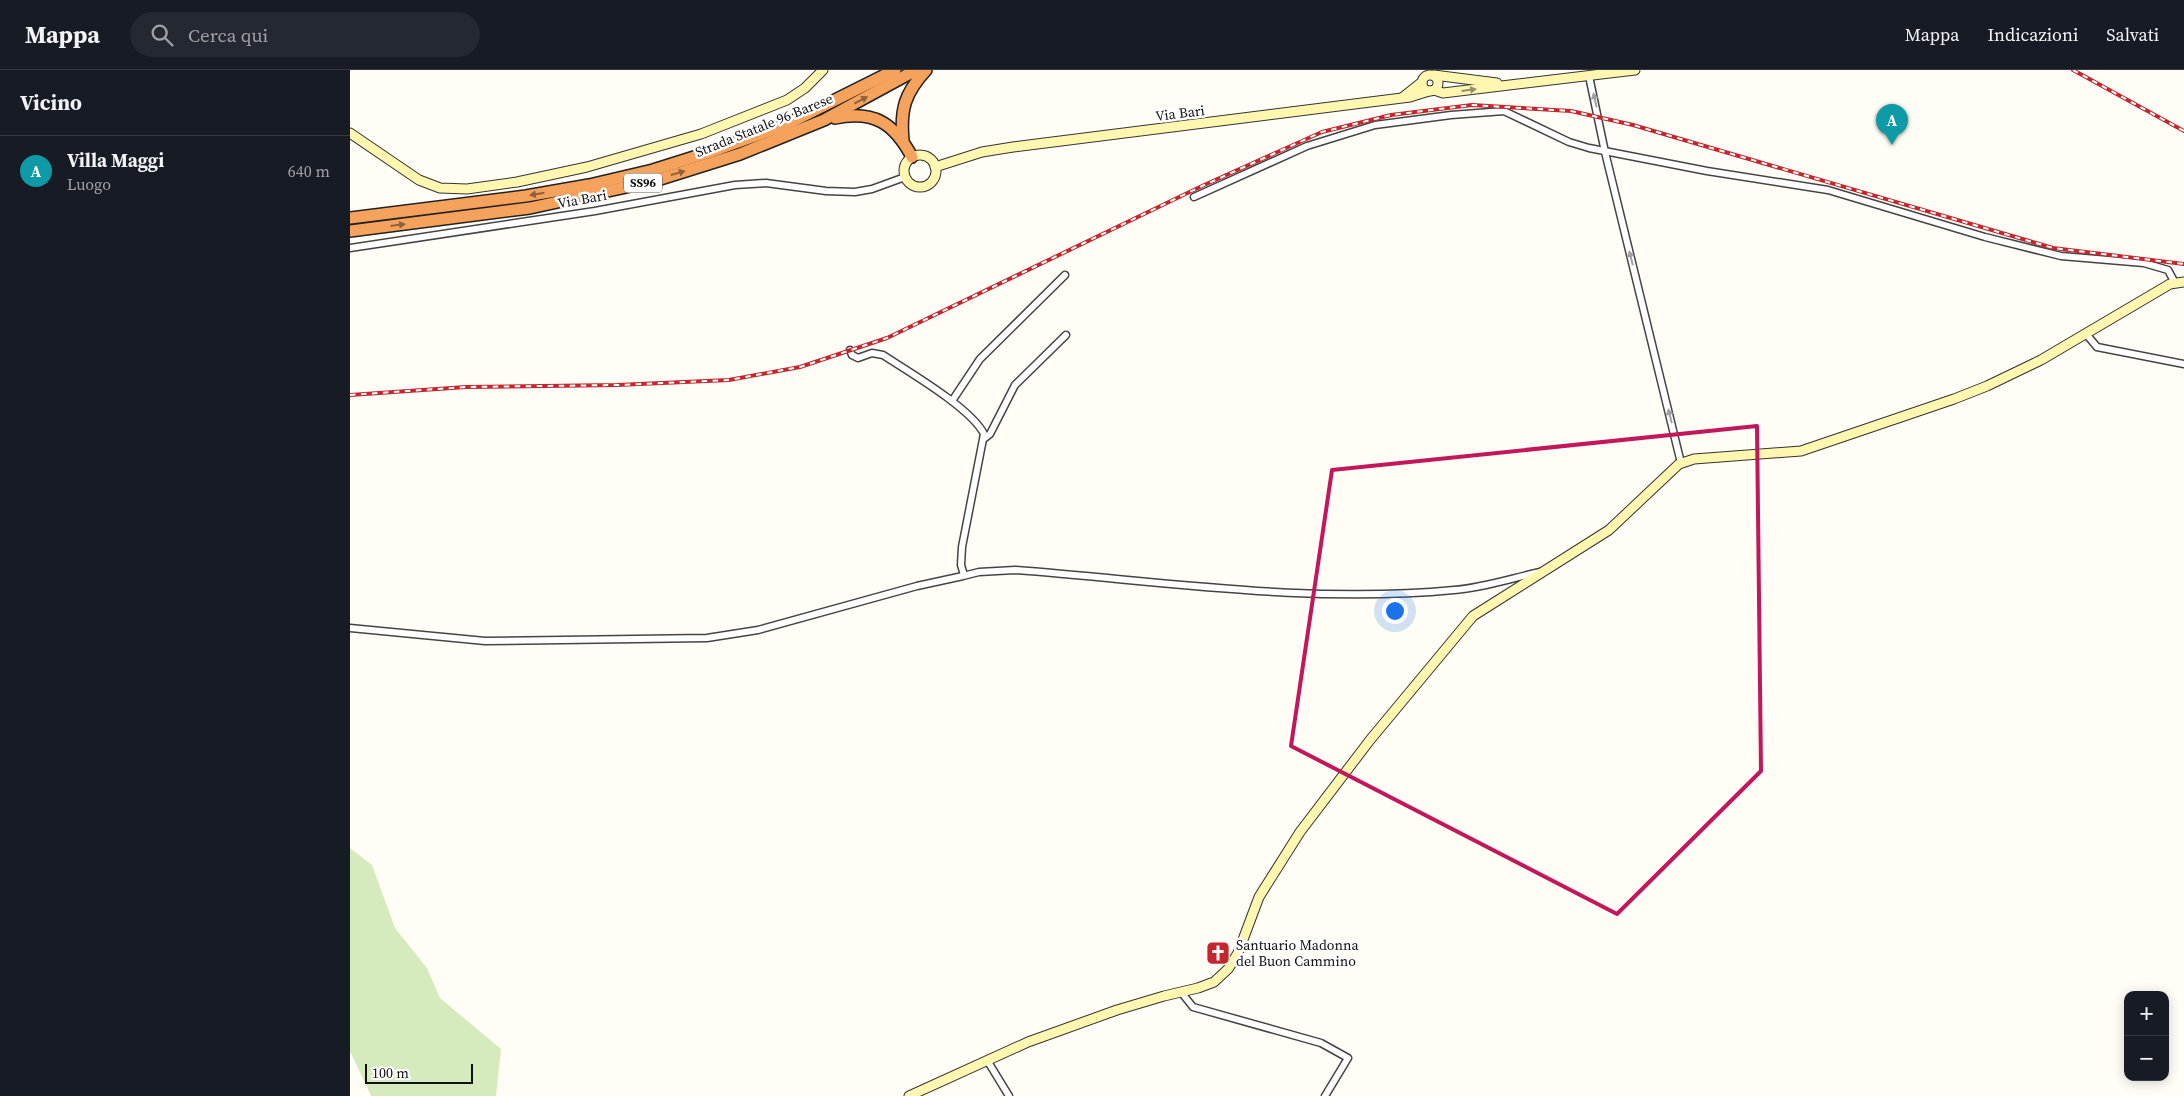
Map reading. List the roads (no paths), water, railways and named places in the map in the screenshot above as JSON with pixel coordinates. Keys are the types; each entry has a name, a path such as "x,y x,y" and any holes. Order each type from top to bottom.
{"highway":[{"path":"821,108 855,83 879,70"},
{"name":"Strada Statale 96 Barese","path":"350,218 516,197 590,185 710,152 785,125 895,70"},
{"name":"Strada Statale 96 Barese","path":"350,231 530,208 592,196 654,180 713,163 824,120 916,70"},
{"path":"903,140 904,104 917,79 926,70"},
{"path":"824,120 850,115 867,116 884,123 903,140 912,157"}],"street":[{"path":"350,133 419,180 440,188 467,189 517,182 587,167 701,134 788,100 805,88 823,70"},
{"path":"1418,70 1425,89 1431,90 1438,84 1438,79 1431,73"},
{"name":"Via Bari","path":"935,167 982,152 1012,147 1177,128 1418,96 1431,90 1444,93 1635,70"},
{"path":"1403,97 1426,75 1431,73 1505,85"},
{"path":"1589,76 1605,152 1682,463"},
{"path":"1194,197 1307,146 1375,125 1451,115 1504,111 1569,142 1605,152 1707,171 1828,190 1985,237 2061,256 2152,265 2168,270 2182,282"},
{"path":"926,156 935,167 935,176 925,186 915,186 905,177 906,163 912,157 926,156"},
{"name":"Via Bari","path":"350,248 595,212 743,184 766,182 826,191 855,192 872,189 905,177"},
{"path":"952,401 980,359 1065,275"},
{"path":"909,1096 1028,1042 1108,1013 1214,982 1228,969 1238,954 1259,897 1300,832 1370,740 1473,616 1609,530 1682,463 1694,459 1809,448 1987,386 2087,335 2126,309 2170,284 2182,282"},
{"path":"964,575 961,565 962,547 985,438 993,428 1015,385 1066,335"},
{"path":"2087,335 2097,347 2184,364"},
{"path":"850,350 852,355 858,358 872,352 882,355 952,401 978,425 985,438"},
{"path":"350,628 485,641 707,638 758,630 964,575 1014,570 1268,592 1329,594 1397,594 1457,590 1541,572"},
{"path":"1181,992 1193,1007 1321,1043 1348,1058 1325,1096"},
{"path":"987,1060 1009,1096"}],"railway":[{"path":"2073,70 2184,131"},
{"path":"350,395 466,387 617,385 729,380 800,367 887,338 1202,186 1322,132 1391,115 1472,105 1571,111 1633,125 2053,248 2184,264"}],"place":[{"name":"Villa Maggi","path":"1892,145"},
{"name":"Santuario Madonna del Buon Cammino","path":"1218,953"}]}
